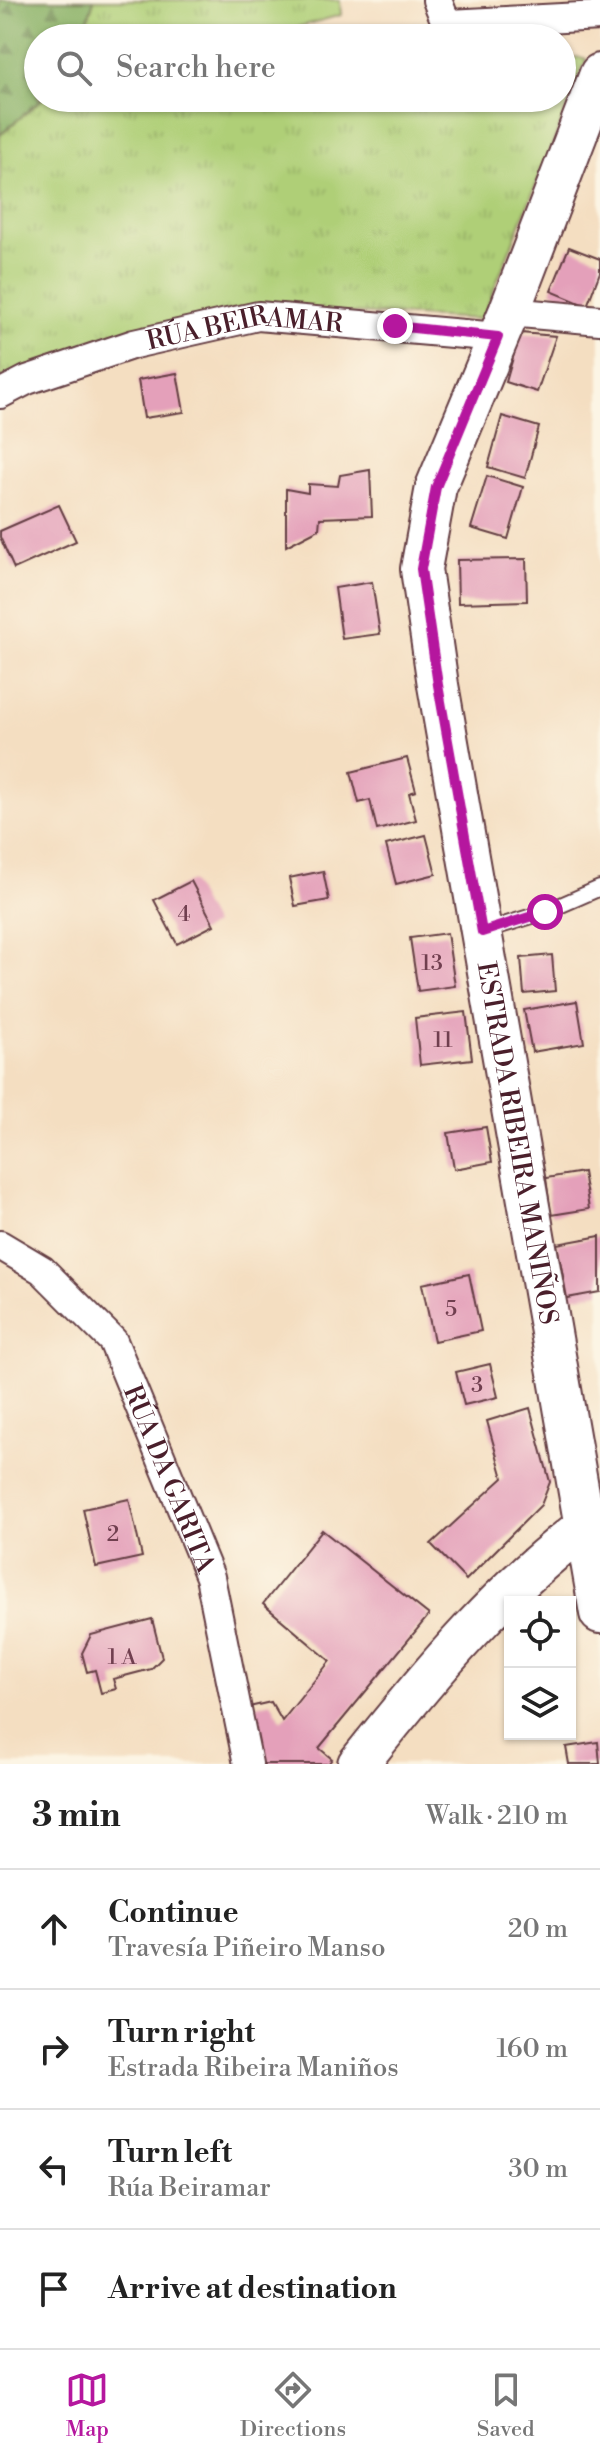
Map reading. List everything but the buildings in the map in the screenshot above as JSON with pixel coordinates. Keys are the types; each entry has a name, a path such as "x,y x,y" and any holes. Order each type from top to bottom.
{"street":[{"path":"437,0 450,24 600,16"},
{"name":"ESTRADA RIBEIRA MANIÑOS","path":"600,74 504,324 436,487 421,569 438,685 482,932 593,1521 600,1613"},
{"name":"RÚA BEIRAMAR","path":"0,394 27,380 134,344 258,316 504,324 600,320"},
{"name":"RÚA DA GARITA","path":"0,1245 42,1270 113,1341 210,1577 248,1764"},
{"path":"358,1764 419,1687 516,1583 593,1521"}],"lane":[{"path":"482,932 545,912 600,888"}],"green space":[{"path":"0,0 94,0 86,24 24,24 24,112 27,112 0,135"},
{"path":"94,0 340,0 341,15 309,24 86,24"},
{"path":"576,57 586,59 576,85"},
{"path":"27,112 565,112 482,319 240,308 0,379 0,135"}],"route":[{"path":"395,326 498,337 436,487 421,569 438,685 482,932 545,912"}]}
